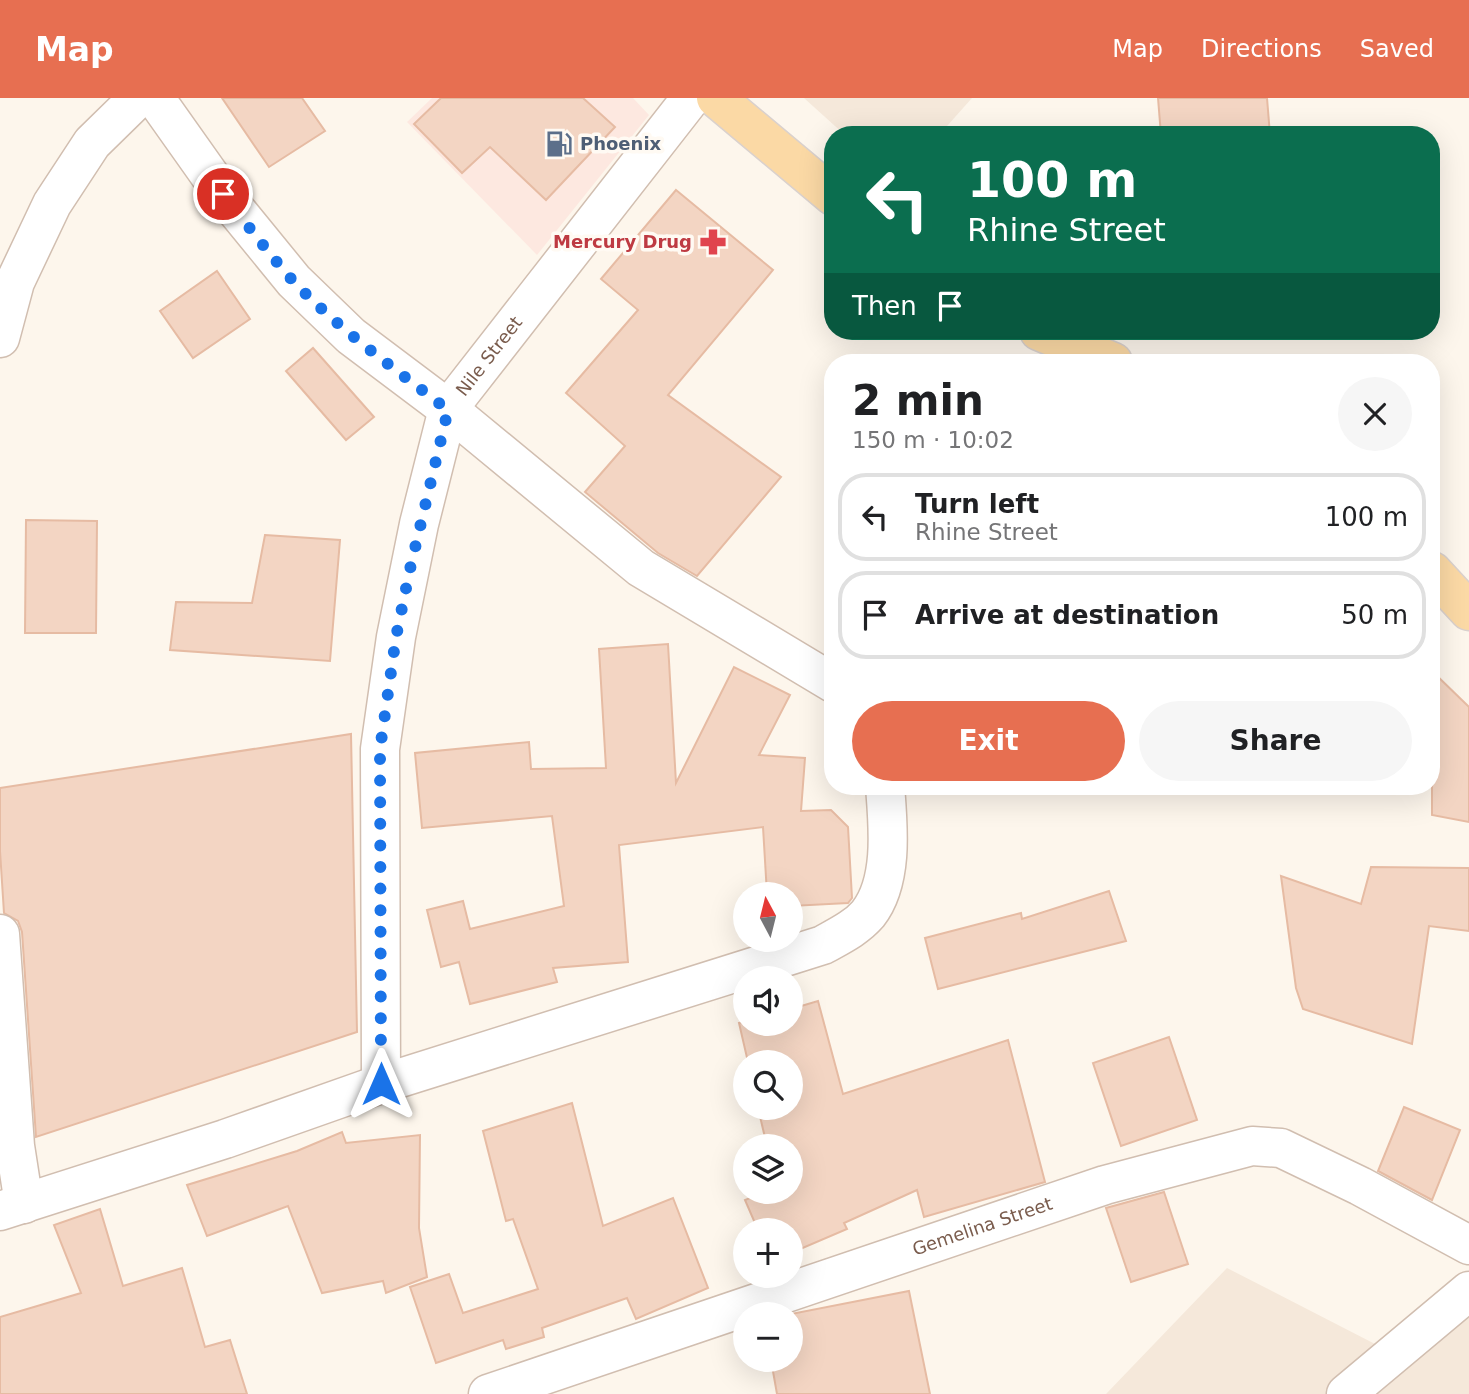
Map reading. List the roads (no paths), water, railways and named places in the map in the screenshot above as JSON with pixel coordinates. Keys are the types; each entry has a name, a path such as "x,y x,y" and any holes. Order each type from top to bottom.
{"main road":[{"path":"716,98 824,188"},
{"path":"1060,340 1094,354"}],"street":[{"path":"0,338 15,282 52,204 92,143 138,98"},
{"path":"155,98 223,194 294,281 351,336 448,410 641,568 824,678"},
{"name":"Nile Street","path":"381,1084 380,749 396,637 416,536 448,410 691,98"},
{"path":"0,934 15,1146 12,1208 225,1139 381,1084 823,945 854,927 869,912 883,880 888,838 886,795"},
{"name":"Gemelina Street","path":"488,1394 1104,1185 1252,1146 1281,1148 1360,1186 1469,1245"},
{"path":"1346,1394 1469,1291"}],"place":[{"name":"Phoenix","path":"559,144"},
{"name":"Mercury Drug","path":"713,242"}]}
